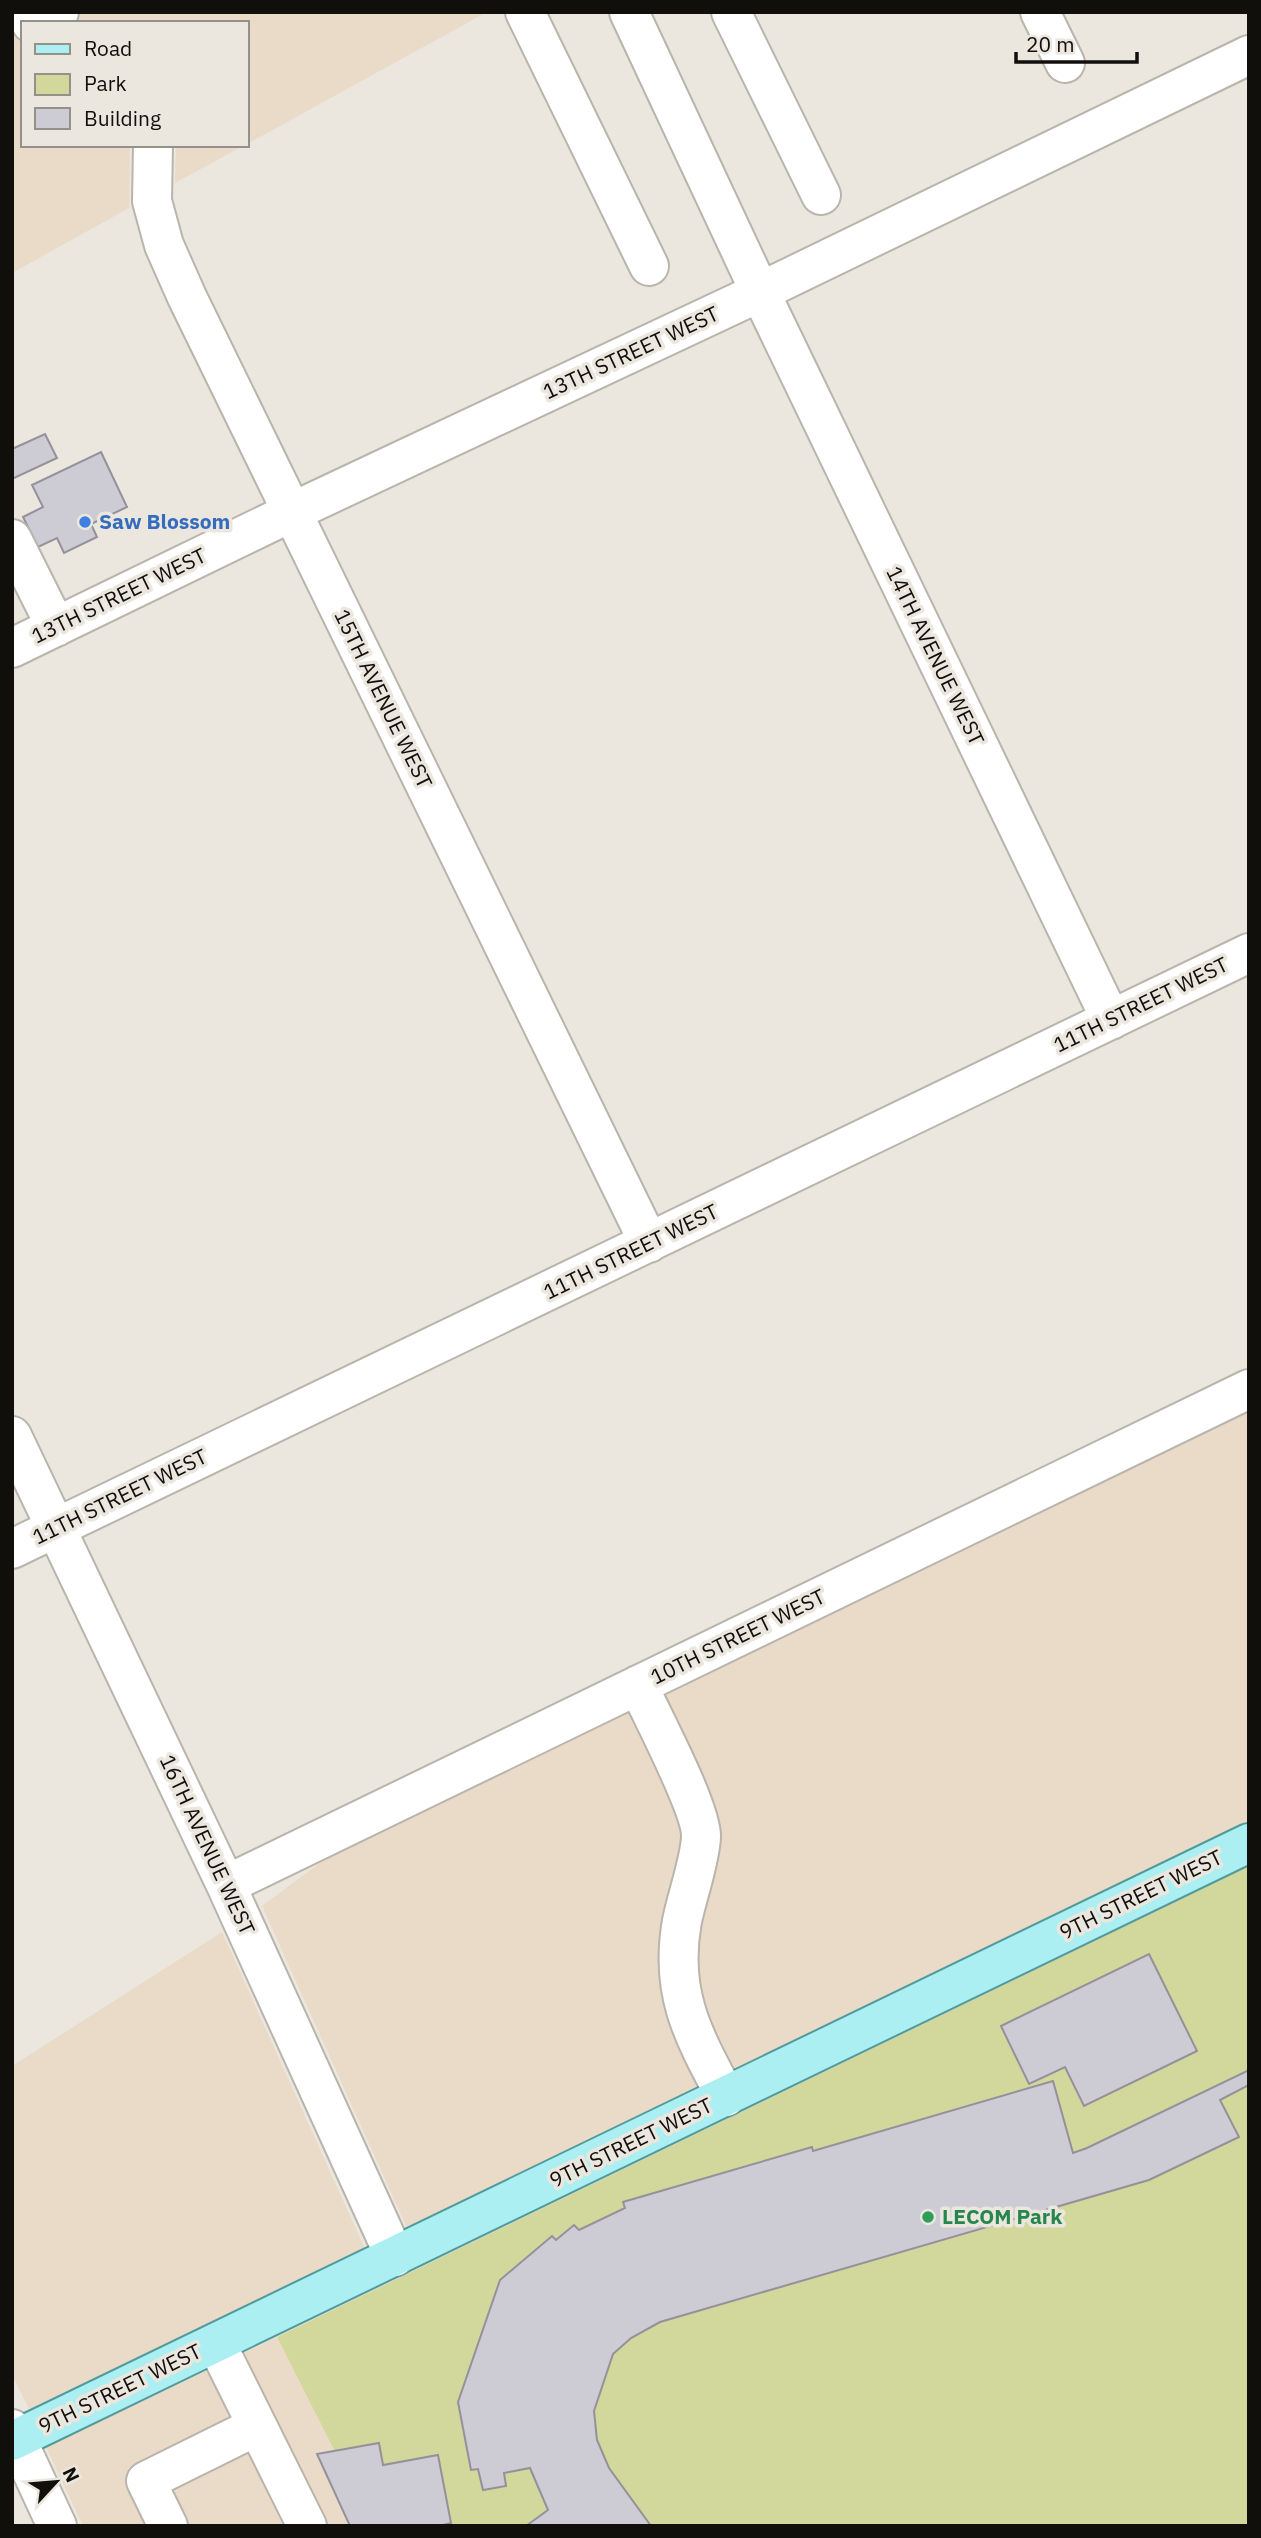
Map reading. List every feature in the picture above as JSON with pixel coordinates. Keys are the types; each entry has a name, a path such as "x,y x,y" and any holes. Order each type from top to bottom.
{"main road":[{"name":"9TH STREET WEST","path":"14,2436 395,2258 1249,1843"}],"street":[{"path":"37,21 59,12"},
{"path":"525,12 649,266"},
{"name":"14TH AVENUE WEST","path":"629,12 760,292 1111,1020"},
{"path":"732,12 821,195"},
{"path":"1040,12 1065,63"},
{"name":"13TH STREET WEST","path":"12,648 292,512 760,292 1249,55"},
{"name":"15TH AVENUE WEST","path":"153,147 152,201 163,245 649,1243"},
{"path":"12,538 56,627"},
{"name":"11TH STREET WEST","path":"12,1549 1249,953"},
{"name":"10TH STREET WEST","path":"226,1885 1249,1389"},
{"name":"16TH AVENUE WEST","path":"12,1436 226,1885 395,2258"},
{"path":"638,1685 693,1806 701,1836 682,1923 678,1981 694,2035 726,2097"},
{"path":"216,2343 307,2526"},
{"path":"168,2526 146,2481 257,2426"},
{"path":"14,2436 57,2526"}],"shaded area":[{"path":"12,12 487,12 248,143 248,21 21,21 21,147 130,147 129,208 12,273"},
{"path":"176,147 241,147 175,183"},
{"path":"1249,1412 1249,1820 407,2228 262,1906 321,1862"},
{"path":"222,1932 365,2249 29,2409 12,2375 12,2066"},
{"path":"277,2337 372,2526 83,2526 46,2447"}],"green space":[{"name":"LECOM Park","path":"1249,1866 1249,2526 350,2526 317,2454 334,2450 277,2337"}],"building":[{"path":"45,434 57,458 12,479 12,449"},
{"path":"101,452 127,507 91,524 97,537 64,553 57,538 38,547 23,517 43,507 32,485"},
{"path":"1149,1954 1197,2051 1084,2106 1065,2067 1029,2084 1001,2026"},
{"path":"1249,2070 1249,2085 1220,2100 1239,2137 1149,2180 660,2322 631,2338 613,2354 594,2411 597,2440 609,2468 651,2526 526,2526 548,2510 530,2468 504,2473 506,2486 483,2490 478,2469 471,2470 458,2402 500,2280 552,2236 556,2240 574,2225 579,2230 625,2208 623,2202 812,2147 813,2151 1053,2081 1073,2153"},
{"path":"379,2443 383,2465 438,2455 451,2523 439,2526 350,2526 317,2454"}],"place":[{"name":"Saw Blossom","path":"85,522"},
{"name":"LECOM Park","path":"928,2217"}]}
